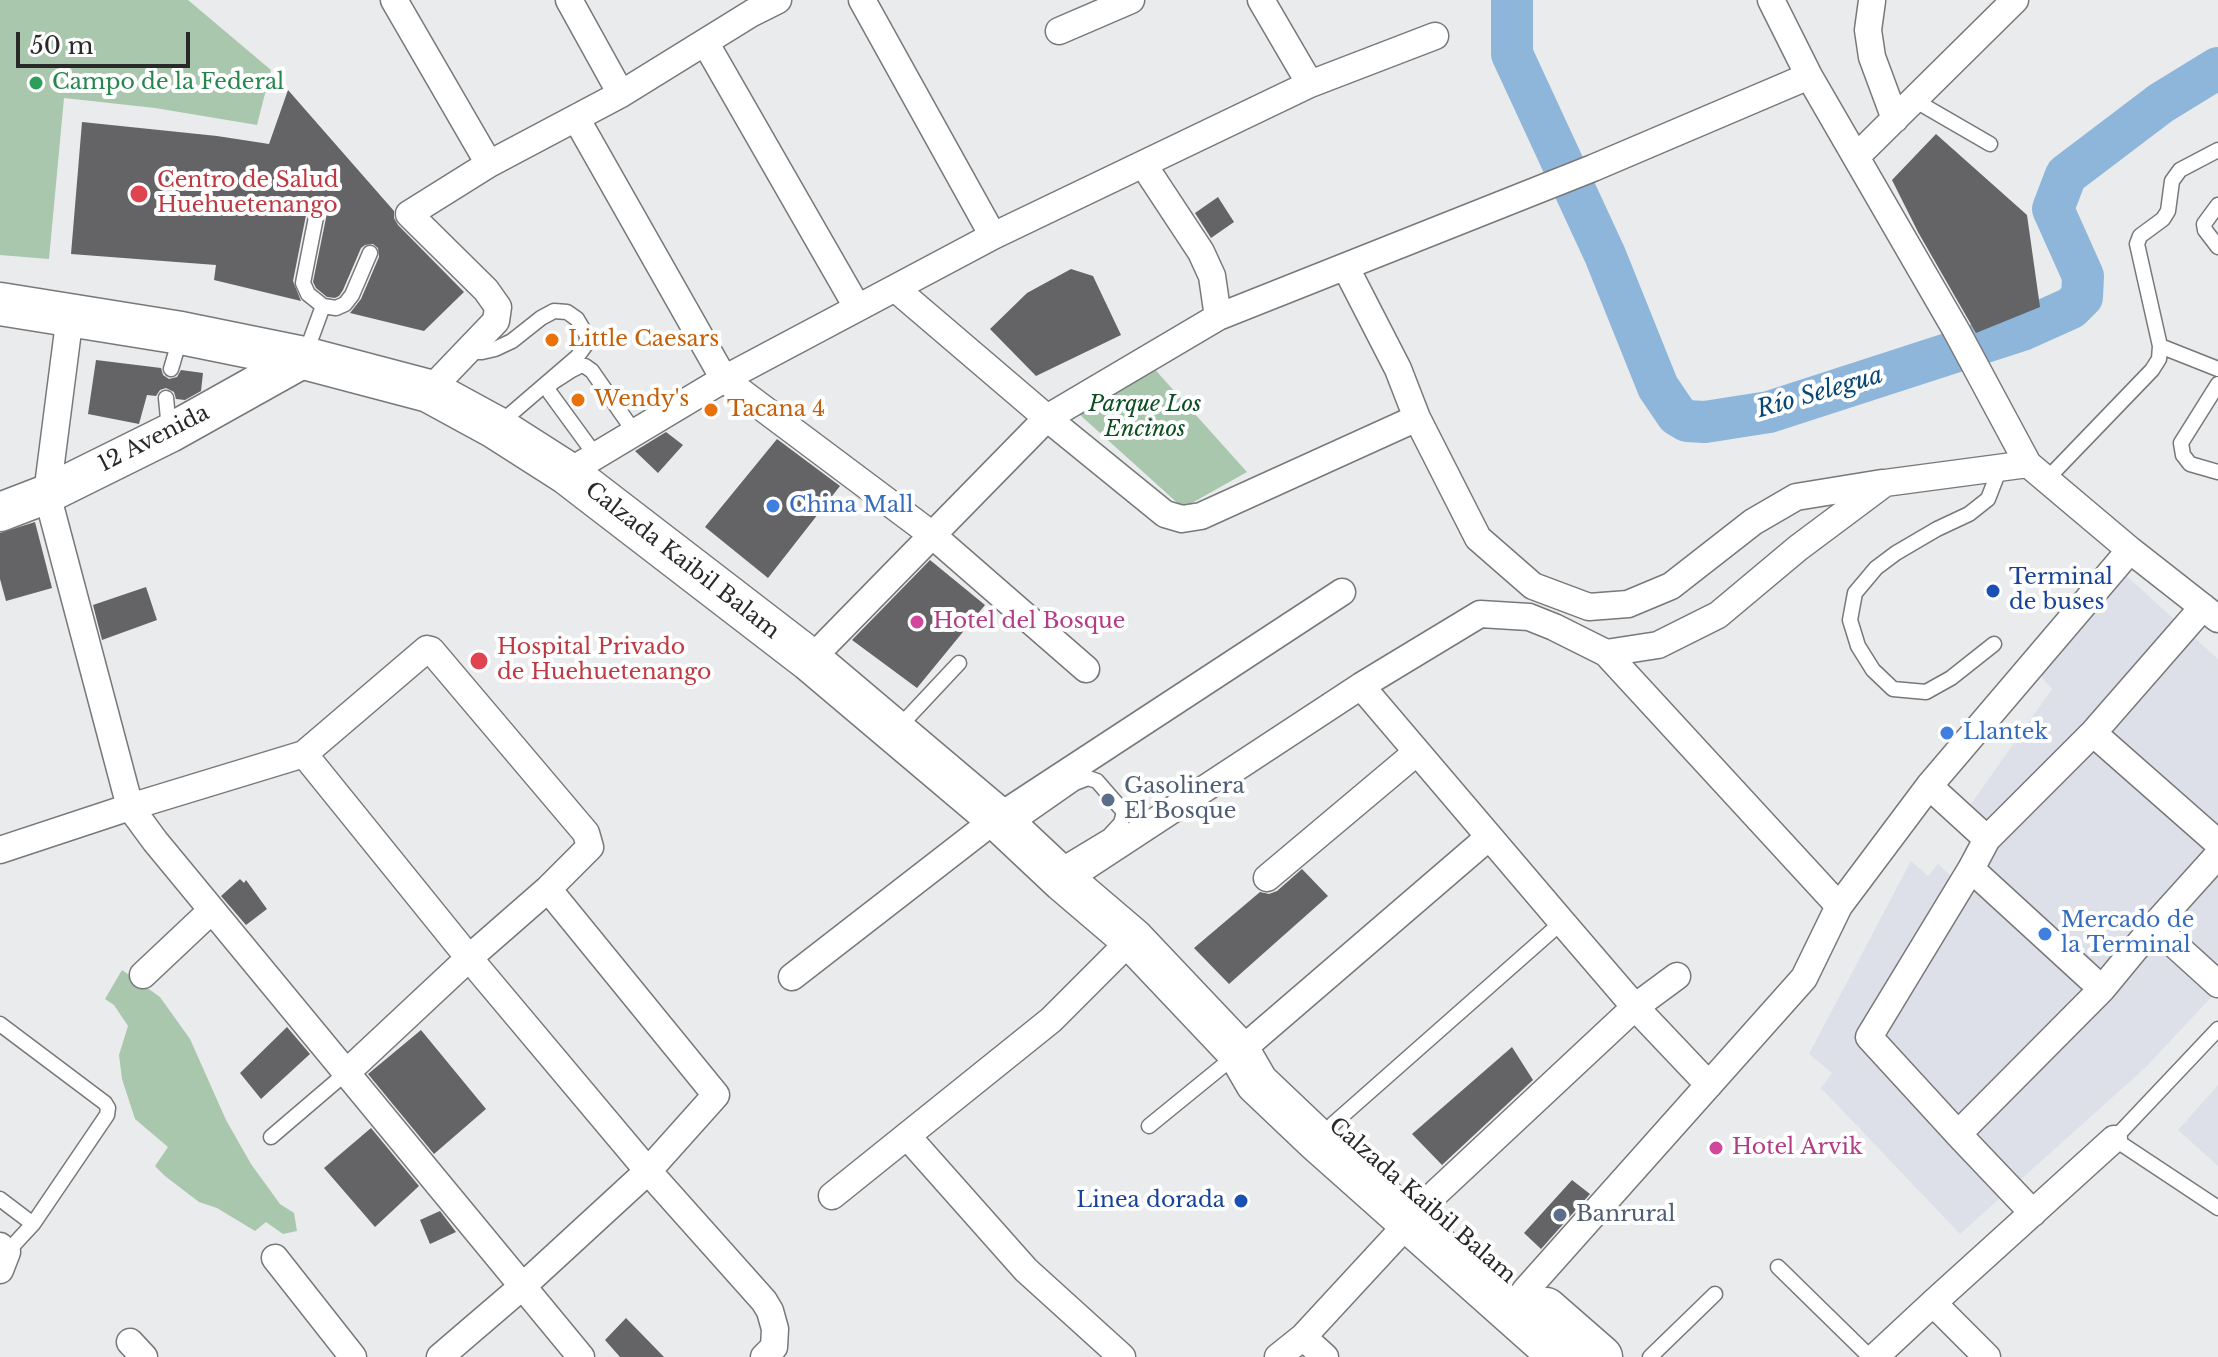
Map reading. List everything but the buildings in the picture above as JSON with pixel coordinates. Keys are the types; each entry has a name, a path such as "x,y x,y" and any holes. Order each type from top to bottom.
{"main road":[{"name":"Calzada Kaibil Balam","path":"0,304 70,315 176,351 304,358 429,391 495,427 582,465 1003,824 1132,939 1239,1052 1257,1083 1317,1140 1525,1291 1601,1357"},
{"name":"Calzada Kaibil Balam","path":"1239,1052 1272,1068 1333,1124 1417,1215 1561,1357"}],"street":[{"path":"394,0 489,164"},
{"path":"569,0 621,94"},
{"path":"429,391 496,321 498,307 486,290 409,214 489,164 621,94 705,42 748,7 778,0"},
{"path":"862,0 993,236"},
{"path":"1059,31 1131,0"},
{"path":"1261,0 1310,84"},
{"path":"1771,0 1809,76 2037,472 2211,613 1987,839 1869,1037 2033,1213"},
{"path":"1857,156 2015,0"},
{"path":"1872,1 1868,30 1872,57 1895,119"},
{"path":"582,465 724,379 993,236 1310,84 1435,36"},
{"path":"705,42 857,307"},
{"path":"810,660 1047,418 1218,317 1593,168 1809,76"},
{"path":"576,118 724,379 931,534 1086,669"},
{"path":"1143,164 1201,252 1212,276 1218,317"},
{"path":"1346,268 1478,538 1533,586 1589,607 1628,604 1671,586 1753,522 1796,497 2000,468 2037,472"},
{"path":"896,289 1165,514 1182,519 1201,516 1417,418"},
{"path":"70,315 47,494 130,807 581,1357"},
{"name":"12 Avenida","path":"0,512 47,494 168,415 304,358"},
{"path":"1606,653 1658,645 1718,615 1798,548 1885,483"},
{"path":"0,489 47,494"},
{"path":"1525,1291 1804,978 1839,906 1929,786 2130,550"},
{"path":"792,977 1003,824 1342,592"},
{"path":"1058,875 1480,614 1529,617 1606,653 1839,906"},
{"path":"0,850 304,754 427,649 431,650 588,837 589,849 346,1073"},
{"path":"1361,686 1635,1007 1709,1085"},
{"path":"2093,733 2218,843"},
{"path":"1267,878 1417,752"},
{"path":"304,754 469,958 648,1171 764,1301 775,1329 774,1347 764,1357"},
{"path":"1929,786 1987,839"},
{"path":"1239,1052 1489,837"},
{"path":"1958,1134 2102,989 2218,855"},
{"path":"1971,869 2102,989"},
{"path":"440,1357 648,1171 716,1098 715,1091 548,889"},
{"path":"143,975 212,910"},
{"path":"2154,926 2218,984"},
{"path":"832,1196 1051,1020 1132,939"},
{"path":"1278,1357 1303,1337 1417,1215 1635,1007 1677,976"},
{"path":"907,1136 1026,1270 1122,1357"},
{"path":"1873,1357 2114,1139"},
{"path":"275,1258 353,1357"},
{"path":"1933,1303 1987,1357"},
{"path":"1303,1337 1325,1357"}],"lane":[{"path":"1914,100 1990,144"},
{"path":"2037,472 2152,370 2159,359 2160,346 2137,244 2140,236 2163,219 2168,211 2172,181 2180,170 2218,150"},
{"path":"2218,205 2204,224 2218,247"},
{"path":"317,212 303,283 308,294 323,306 336,308 345,304 370,253"},
{"path":"304,358 323,306"},
{"path":"466,352 495,349 512,341 554,311 567,312 577,319 587,336 587,343 577,357 495,427"},
{"path":"2160,346 2218,369"},
{"path":"582,465 548,387 570,371 585,366 592,371 635,433"},
{"path":"2218,384 2181,443 2183,455 2190,464 2218,472"},
{"path":"1994,644 1951,678 1926,692 1893,689 1873,670 1858,646 1850,620 1855,593 1876,568 1937,529 1969,514 1988,499 2000,468"},
{"path":"895,732 959,663"},
{"path":"1055,789 1088,778 1097,781 1124,812 1121,823 1109,836 1058,875"},
{"path":"1333,1124 1562,922"},
{"path":"0,1024 108,1108 107,1115 33,1224 2,1256"},
{"path":"2218,1029 2114,1139 2218,1208"},
{"path":"1149,1126 1239,1052"},
{"path":"271,1137 346,1073"},
{"path":"0,1199 33,1224"},
{"path":"1778,1267 1873,1357"},
{"path":"1650,1357 1715,1294"}],"shaded area":[{"name":"Mercado de la Terminal","path":"2122,572 2218,659 2218,990 2145,1068 1960,1234 1821,1088 1832,1073 1809,1054 1911,861 1928,876 1938,864 1953,878 1979,850 1957,824 2052,689 2034,669"},
{"path":"2218,1085 2218,1166 2178,1130"}],"green space":[{"path":"0,0 188,0 271,70 257,125 155,108 64,98 49,259 0,255"},
{"name":"Parque Los Encinos","path":"1150,364 1247,472 1183,508 1079,414"},
{"path":"122,970 160,997 190,1039 226,1120 251,1164 280,1204 294,1213 297,1231 283,1234 266,1222 255,1231 217,1208 199,1202 155,1166 168,1147 135,1119 122,1079 119,1055 128,1026 114,1005 105,999"}],"waterway":[{"name":"Río Selegua","path":"1512,0 1512,54 1605,255 1658,387 1677,415 1687,421 1705,422 1769,412 2022,330 2071,308 2082,297 2083,276 2053,209 2066,175 2161,103 2218,68"}],"place":[{"name":"Campo de la Federal","path":"36,83"},
{"name":"Centro de Salud Huehuetenango","path":"139,194"},
{"name":"Little Caesars","path":"552,340"},
{"name":"Wendy's","path":"578,400"},
{"name":"Tacana 4","path":"711,410"},
{"name":"China Mall","path":"773,506"},
{"name":"Terminal de buses","path":"1993,591"},
{"name":"Hotel del Bosque","path":"917,622"},
{"name":"Hospital Privado de Huehuetenango","path":"479,661"},
{"name":"Llantek","path":"1947,733"},
{"name":"Gasolinera El Bosque","path":"1108,800"},
{"name":"Mercado de la Terminal","path":"2045,934"},
{"name":"Hotel Arvik","path":"1716,1148"},
{"name":"Linea dorada","path":"1241,1201"},
{"name":"Banrural","path":"1560,1215"}]}
